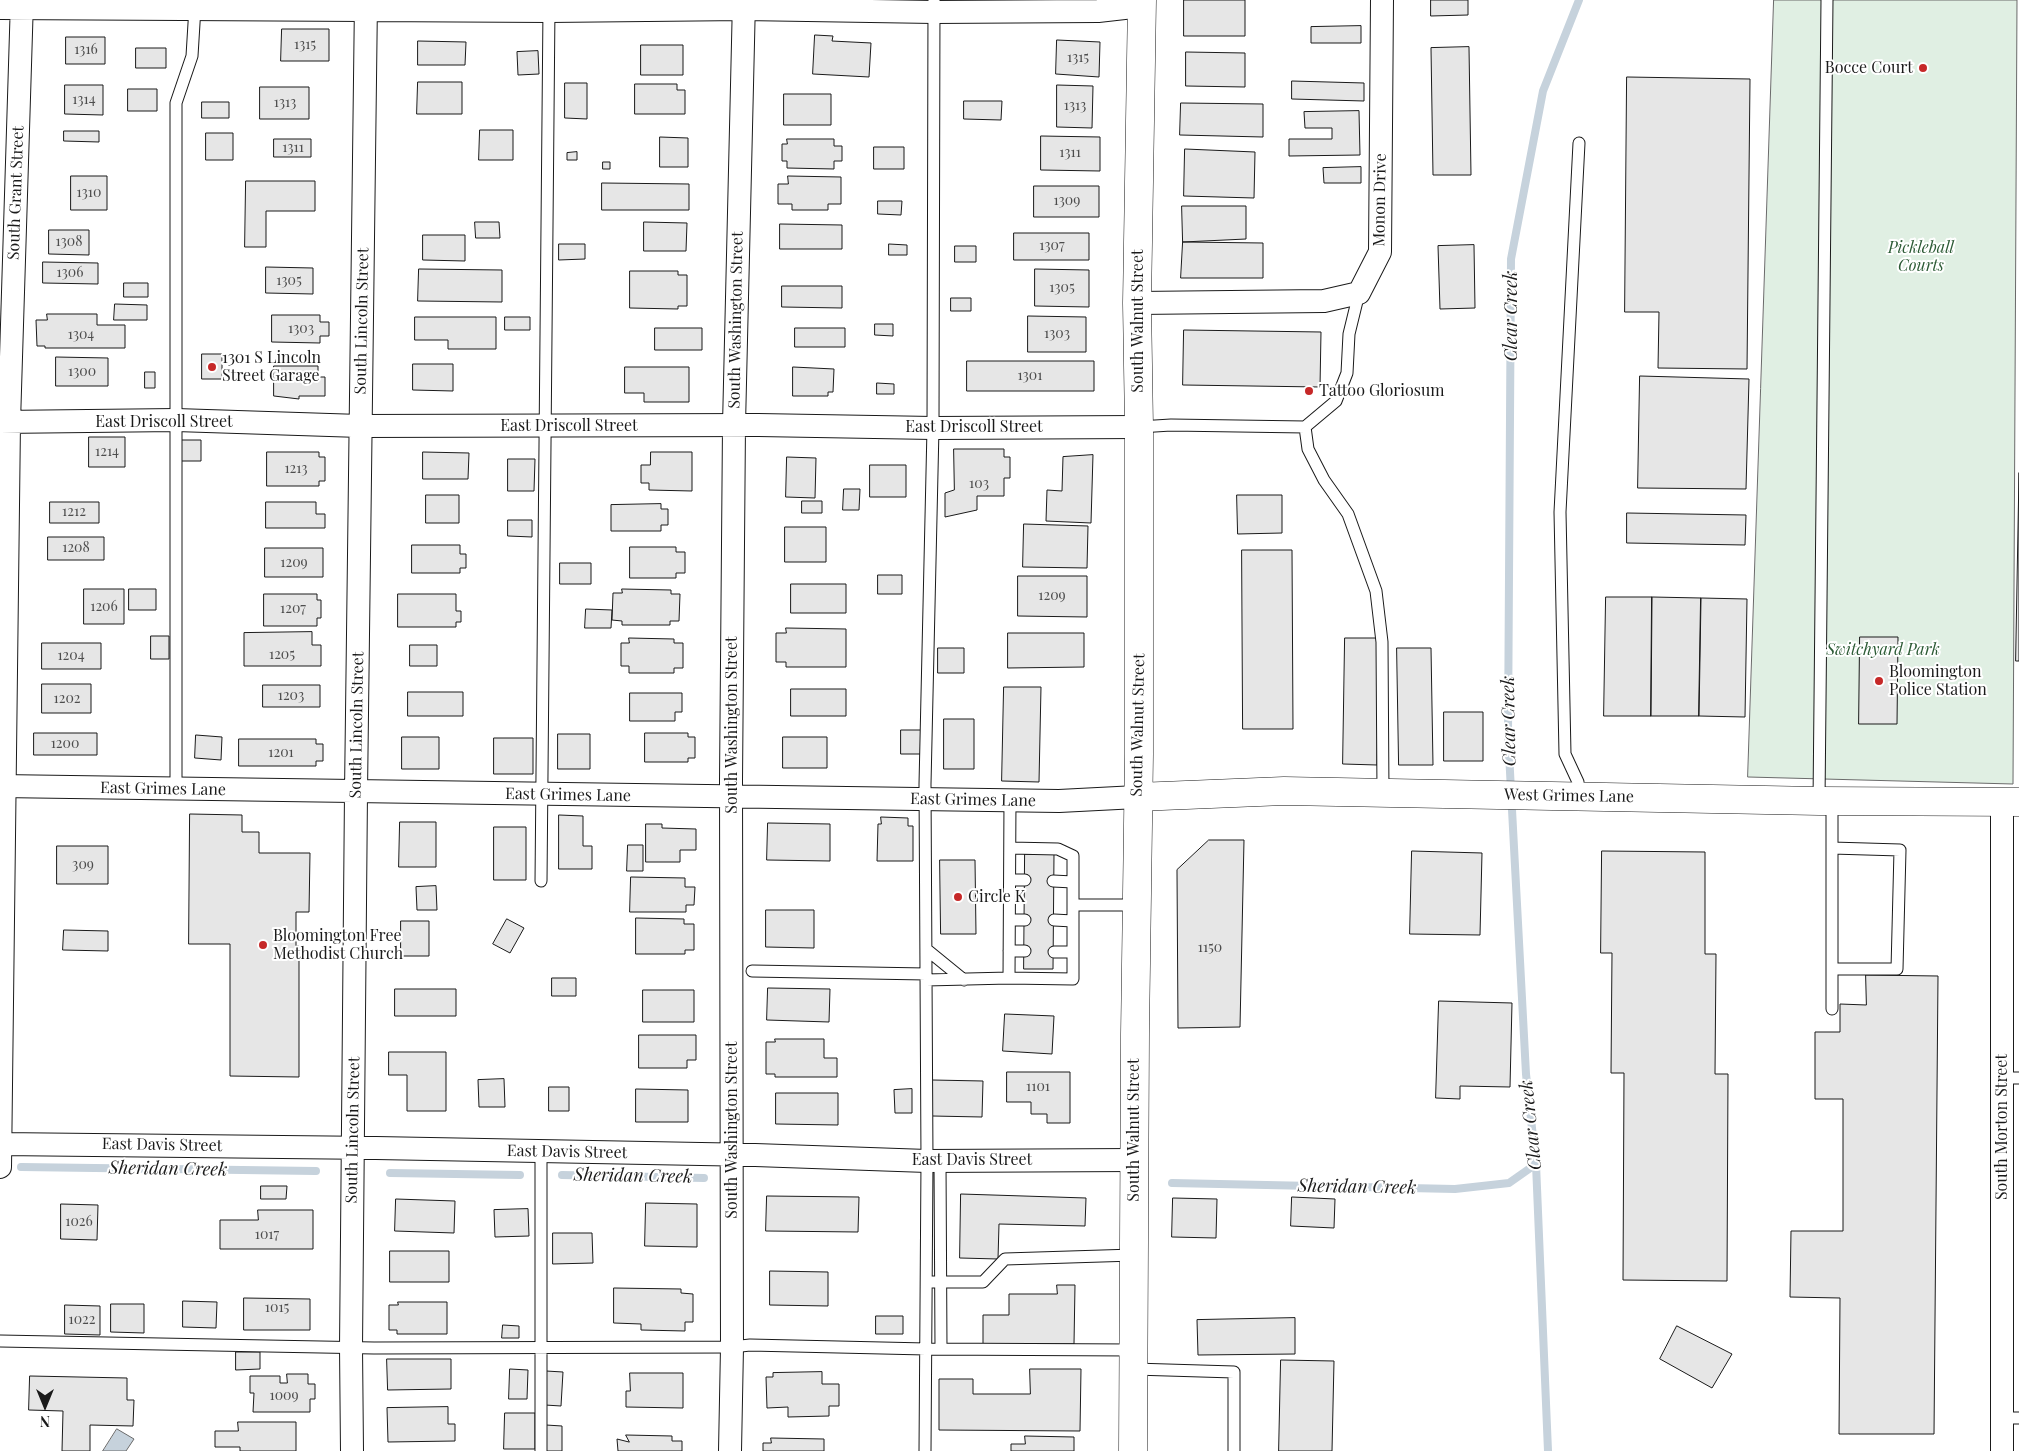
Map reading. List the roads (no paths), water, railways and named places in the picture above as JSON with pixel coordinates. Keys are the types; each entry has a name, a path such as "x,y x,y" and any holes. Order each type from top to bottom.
{"main road":[{"name":"South Walnut Street","path":"1133,1451 1137,797 1139,754 1137,303 1142,3"},
{"name":"West Grimes Lane","path":"1137,797 1284,791 1825,801 2010,802"}],"street":[{"name":"Monon Drive","path":"1359,293 1380,252 1382,0"},
{"path":"0,8 22,4 744,4 934,6 1098,11 1142,3"},
{"name":"South Grant Street","path":"0,1167 5,422 22,4"},
{"name":"South Washington Street","path":"730,1451 732,1347 731,796 734,425 744,4"},
{"name":"South Lincoln Street","path":"352,1451 351,1347 356,792 366,5"},
{"path":"1137,303 1324,301 1359,293"},
{"name":"East Driscoll Street","path":"5,422 176,420 360,426 1139,427"},
{"name":"East Grimes Lane","path":"2,786 926,800 1059,801 1137,797"},
{"name":"South Morton Street","path":"2002,1451 2011,1418 2010,802"},
{"name":"East Davis Street","path":"0,1144 354,1148 934,1161 1134,1160"}],"lane":[{"path":"1827,0 1825,801 1832,848 1832,1009"},
{"path":"176,790 176,103 192,56 196,4"},
{"path":"541,881 549,5"},
{"path":"934,6 933,428 926,800 926,977 940,1282 941,1349"},
{"path":"1579,143 1560,512 1565,754 1578,782 1579,796"},
{"path":"1139,427 1305,427 1336,401 1347,373 1349,334 1359,293"},
{"path":"1305,427 1308,450 1324,480 1348,514 1376,591 1382,642 1383,794"},
{"path":"1010,800 1010,978"},
{"path":"752,971 964,980 1010,978 1073,979 1073,856 1058,849 1010,848"},
{"path":"1832,848 1900,850 1898,970 1832,969"},
{"path":"1010,880 1025,880"},
{"path":"1053,881 1073,882"},
{"path":"1073,905 1137,905"},
{"path":"1010,920 1025,920"},
{"path":"1054,920 1073,921"},
{"path":"926,949 964,980"},
{"path":"1010,951 1025,951"},
{"path":"1054,952 1073,952"},
{"path":"541,1152 541,1451"},
{"path":"925,1451 927,1282 934,1161"},
{"path":"927,1282 983,1282 1005,1259 1134,1255"},
{"path":"0,1341 351,1347 732,1347 750,1345 941,1349 1134,1359 1234,1372 1234,1451"}],"waterway":[{"name":"Clear Creek","path":"1548,1451 1536,1164 1526,1074 1508,734 1511,259 1543,91 1579,0"},
{"name":"Sheridan Creek","path":"1172,1183 1455,1189 1509,1183 1536,1164"},
{"name":"Sheridan Creek","path":"21,1167 316,1171"},
{"name":"Sheridan Creek","path":"390,1173 520,1175"},
{"name":"Sheridan Creek","path":"562,1175 704,1178"}],"place":[{"name":"Bocce Court","path":"1923,68"},
{"name":"1301 S Lincoln Street Garage","path":"212,367"},
{"name":"Tattoo Gloriosum","path":"1309,391"},
{"name":"Bloomington Police Station","path":"1879,681"},
{"name":"Circle K","path":"958,897"},
{"name":"Bloomington Free Methodist Church","path":"263,945"}],"park label":[{"name":"Pickleball Courts","path":"1921,257"},
{"name":"Switchyard Park","path":"1883,650"}]}
